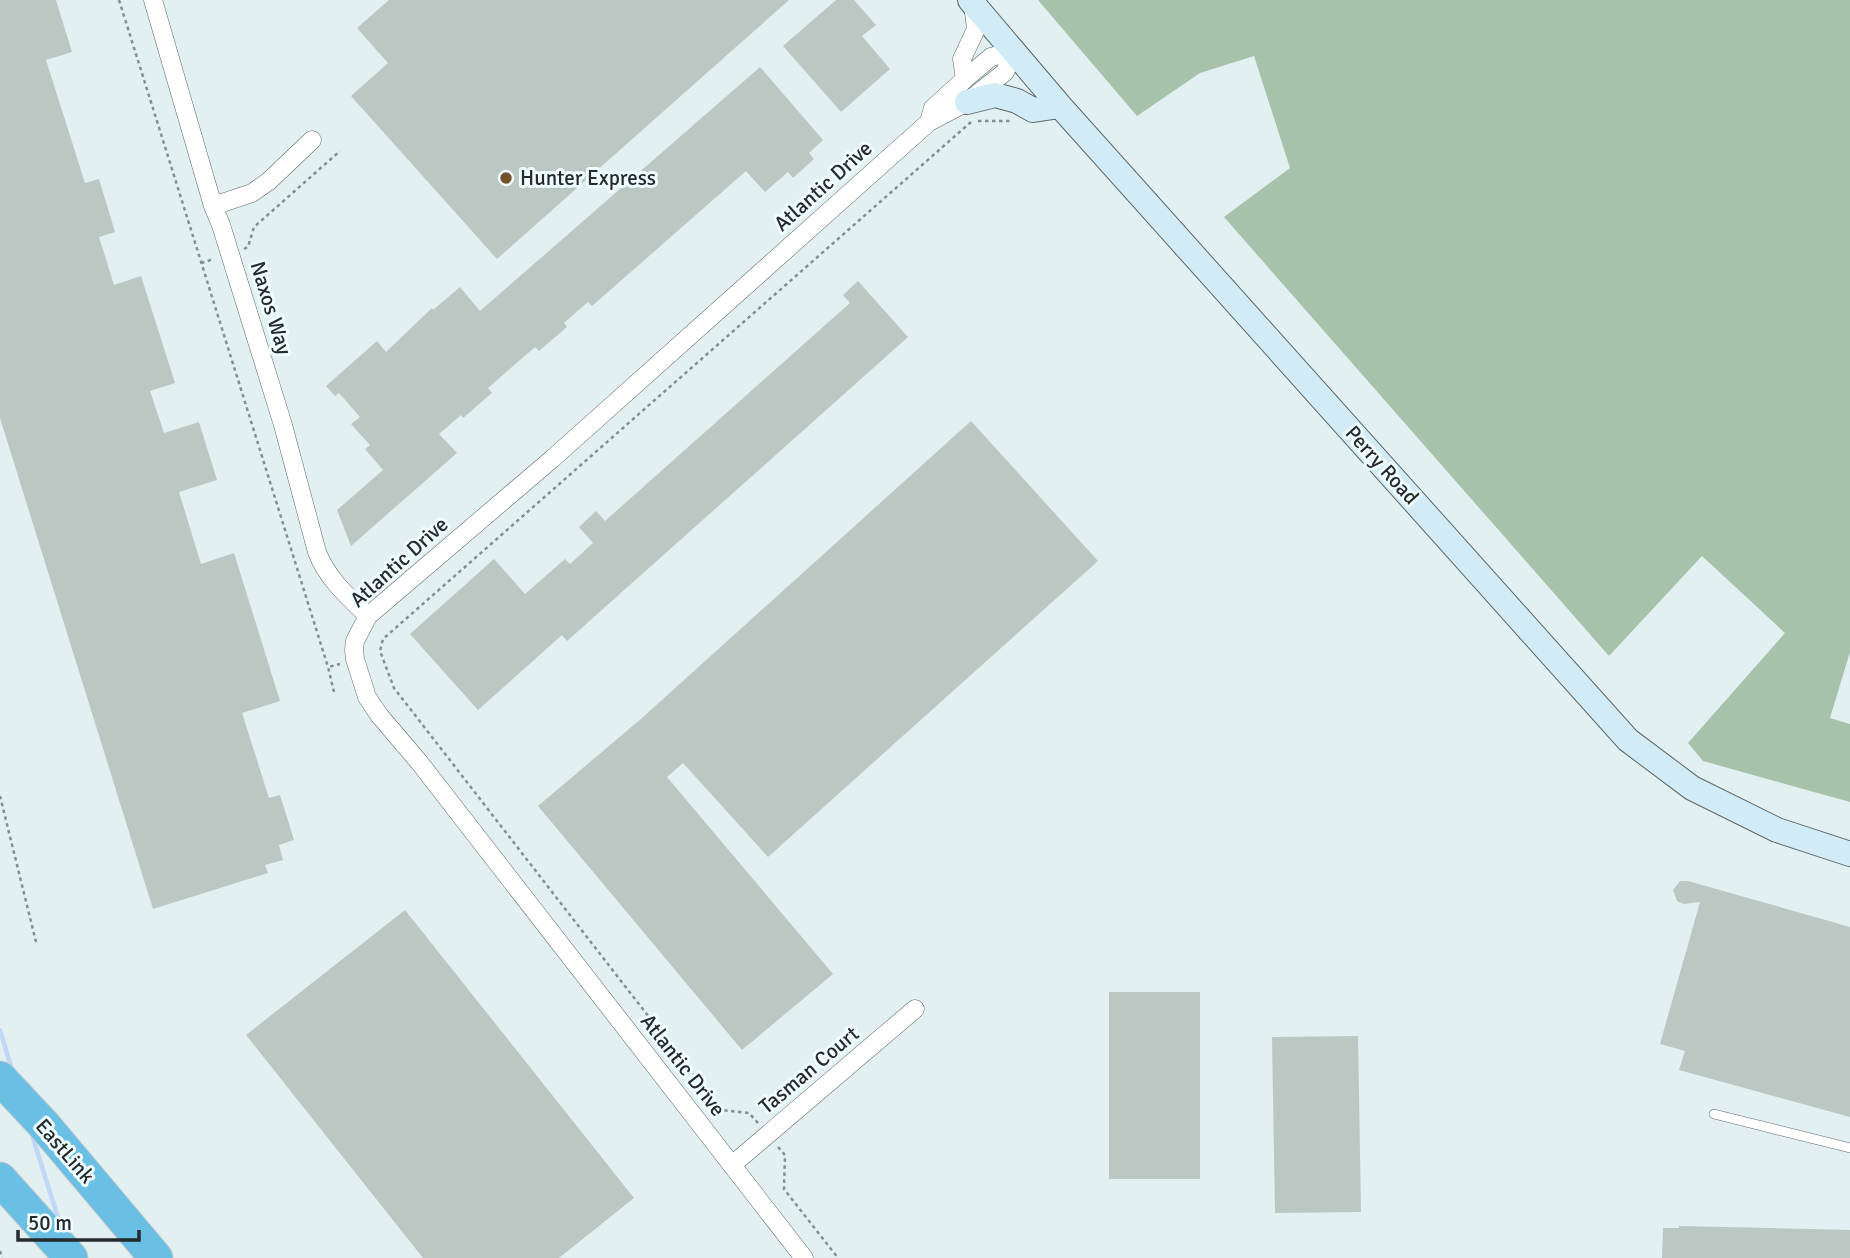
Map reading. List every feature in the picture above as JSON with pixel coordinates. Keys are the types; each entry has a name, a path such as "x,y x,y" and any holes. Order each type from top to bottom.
{"highway":[{"name":"EastLink","path":"0,1078 156,1258"},
{"path":"0,1179 71,1258"}],"main road":[{"name":"Perry Road","path":"971,2 1060,106 1628,740 1692,788 1777,830 1850,854"},
{"path":"966,91 1017,101 1032,110 1060,106"}],"street":[{"name":"Naxos Way","path":"153,0 213,206 284,425 317,552 330,577 368,616"},
{"path":"966,91 962,59 976,29 971,2"},
{"name":"Atlantic Drive","path":"804,1258 367,697 355,659 355,641 368,616 552,459 929,122 966,91 1005,72 1014,51"},
{"path":"213,206 252,193 269,181 312,140"},
{"name":"Tasman Court","path":"732,1165 915,1009"}],"lane":[{"path":"1714,1114 1850,1148"}],"path":[{"path":"119,0 328,667"},
{"path":"838,1258 784,1189 785,1156 749,1113 721,1110 394,688 380,651 383,639 393,630 972,121 1010,121 1017,101"},
{"path":"201,262 248,247 254,227 340,151"},
{"path":"0,796 36,942"},
{"path":"0,1251 2,1258"}],"green space":[{"path":"1038,0 1850,0 1850,652 1830,718 1850,724 1850,802 1703,761 1688,743 1785,633 1702,556 1609,656 1224,217 1290,168 1254,56 1200,73 1137,116"}],"building":[{"path":"0,0 56,0 72,52 46,60 85,183 99,179 115,232 99,237 114,285 141,276 175,383 150,391 164,433 199,422 217,480 179,492 201,564 234,553 280,701 242,713 269,798 280,795 294,840 279,845 283,860 265,865 268,873 153,909 0,418"},
{"name":"Hunter Express","path":"389,0 789,0 497,259 351,96 388,63 357,28"},
{"path":"836,0 854,0 876,25 862,36 890,69 841,112 783,46"},
{"path":"760,67 823,140 809,153 814,159 793,178 788,172 765,192 746,171 592,306 588,302 564,323 567,327 539,351 535,347 488,388 492,393 439,434 457,453 351,546 337,510 383,470 365,449 370,445 351,424 360,417 339,393 335,396 326,386 377,341 386,352 432,308 433,310 460,287 480,311"},
{"path":"858,281 908,337 567,641 562,635 478,710 410,634 494,559 525,594 565,559 570,564 593,543 579,527 596,511 605,521 850,303 843,295"},
{"path":"971,421 1098,561 768,857 683,763 667,777 833,974 742,1050 538,806 642,718"},
{"path":"1680,881 1850,927 1850,1117 1679,1070 1685,1051 1660,1044 1700,902 1684,904 1677,901 1673,890"},
{"path":"405,910 634,1198 559,1258 423,1258 246,1035"},
{"path":"1109,992 1200,992 1200,1179 1109,1179"},
{"path":"1358,1036 1361,1212 1275,1213 1272,1037"},
{"path":"1679,1226 1850,1230 1850,1258 1662,1258 1663,1228"}],"waterway":[{"path":"0,1030 12,1070"},
{"path":"32,1135 60,1224"}],"place":[{"name":"Hunter Express","path":"506,178"}]}
